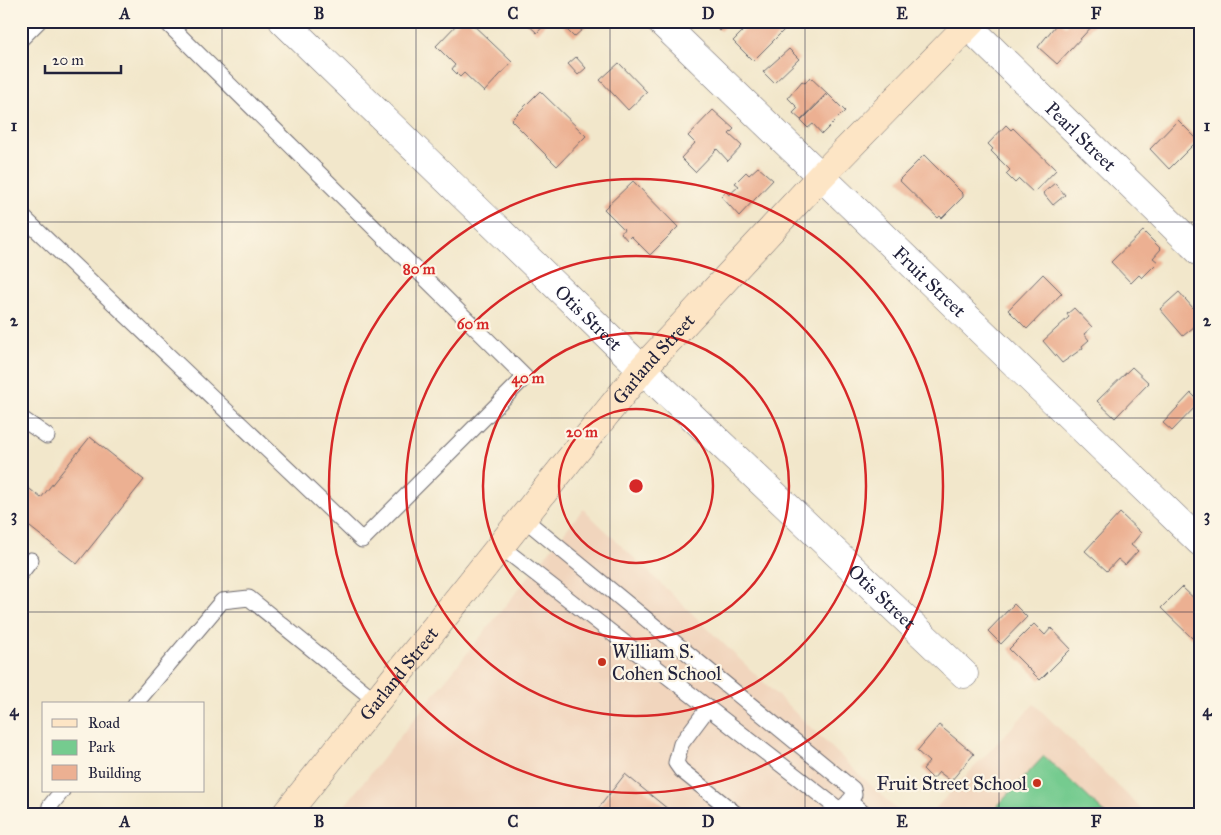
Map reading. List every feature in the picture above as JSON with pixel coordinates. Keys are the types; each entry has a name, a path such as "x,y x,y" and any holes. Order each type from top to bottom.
{"street":[{"name":"Otis Street","path":"283,21 642,369 964,674"},
{"name":"Fruit Street","path":"660,21 1200,542"},
{"name":"Garland Street","path":"286,814 642,369 821,176 967,23"},
{"name":"Pearl Street","path":"967,23 1200,252"}],"lane":[{"path":"21,40 38,21"},
{"path":"21,215 362,540 525,377 166,21"},
{"path":"21,418 47,436"},
{"path":"500,546 837,808 844,807 854,795 853,789 523,518"},
{"path":"21,573 31,560"},
{"path":"137,702 222,600 249,598 376,702"},
{"path":"708,708 681,744 676,763 681,770 736,814"},
{"path":"49,814 50,806 61,792"},
{"path":"849,801 864,814"}],"shaded area":[{"name":"William S. Cohen School","path":"583,509 901,814 338,814"},
{"name":"Fruit Street School","path":"1034,704 1147,814 930,814"}],"green space":[{"path":"1044,756 1106,814 990,814"}],"building":[{"path":"460,21 469,21 512,62 484,92 464,73 460,77 452,69 455,65 436,46"},
{"path":"524,21 548,21 537,33"},
{"path":"568,21 592,21 574,37 563,26"},
{"path":"711,21 730,21 720,31"},
{"path":"737,21 783,21 788,26 753,61 733,41 745,29"},
{"path":"1059,21 1066,26 1070,21 1092,21 1095,23 1057,64 1038,47"},
{"path":"789,49 799,59 774,83 763,72"},
{"path":"576,57 586,68 578,75 568,64"},
{"path":"619,63 647,92 628,110 600,80"},
{"path":"810,77 827,93 801,120 793,113 798,108 788,98 802,81 805,83"},
{"path":"540,91 586,136 557,166 511,120"},
{"path":"828,94 845,111 822,134 813,124 808,128 801,121"},
{"path":"713,110 734,129 729,134 742,146 728,161 717,149 695,172 681,158 695,143 688,136"},
{"path":"1178,120 1198,140 1169,169 1150,149"},
{"path":"1006,125 1011,130 1013,128 1056,170 1034,193 1019,179 1015,183 1006,174 1010,170 991,151 993,149 988,144"},
{"path":"924,155 963,194 963,197 942,218 940,216 938,218 899,180"},
{"path":"758,167 773,180 739,216 721,196 726,192 729,195 739,186 735,183 746,172 749,175"},
{"path":"633,181 678,227 650,255 631,236 627,240 621,233 624,229 604,209"},
{"path":"1055,183 1065,195 1053,205 1043,193"},
{"path":"1143,231 1161,249 1153,258 1158,262 1142,278 1139,275 1131,283 1111,262"},
{"path":"1043,274 1062,293 1027,329 1008,310"},
{"path":"1179,292 1200,316 1200,322 1183,336 1160,309"},
{"path":"1074,308 1092,327 1084,334 1089,340 1082,346 1083,348 1062,363 1043,341 1069,317 1067,314"},
{"path":"1132,367 1149,383 1115,418 1097,401"},
{"path":"1191,393 1200,402 1172,431 1163,423"},
{"path":"90,437 144,480 77,564 21,520 28,508 21,503 21,482 41,498"},
{"path":"1120,513 1141,533 1131,545 1138,551 1125,565 1118,559 1107,571 1085,551"},
{"path":"1182,587 1200,604 1200,630 1192,638 1161,608"},
{"path":"1014,604 1027,617 1001,644 988,631"},
{"path":"1034,624 1045,635 1051,628 1071,649 1040,680 1009,649"},
{"path":"939,725 974,754 951,781 939,772 933,779 923,769 929,762 917,751"},
{"path":"625,774 674,814 594,814"}],"place":[{"name":"William S. Cohen School","path":"602,662"},
{"name":"Fruit Street School","path":"1037,783"}]}
